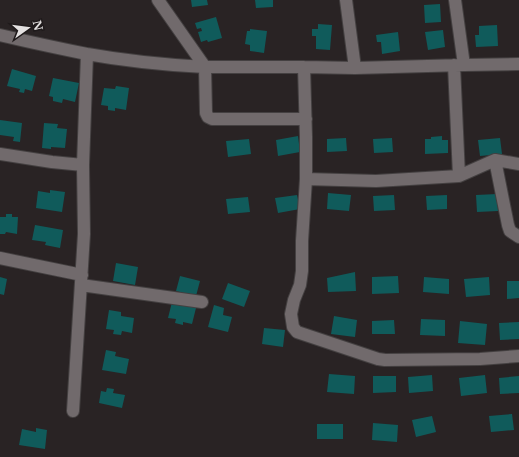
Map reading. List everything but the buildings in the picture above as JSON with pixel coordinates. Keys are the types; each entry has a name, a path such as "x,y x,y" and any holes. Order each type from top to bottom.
{"street":[{"path":"158,0 205,66 206,113 208,117 306,119"},
{"path":"346,0 355,68"},
{"path":"455,0 459,65 459,176"},
{"path":"0,35 88,54 152,63 205,66 355,68 519,64"},
{"path":"73,411 84,234 83,165 88,54"},
{"path":"304,67 306,179 302,241 302,271 300,285 294,300 291,314 293,327 296,332 385,360 480,359 519,356"},
{"path":"0,154 83,165"},
{"path":"495,160 508,225 510,231 519,237"},
{"path":"306,179 376,181 459,176 495,160 519,164"},
{"path":"0,258 82,280 202,302"}]}
